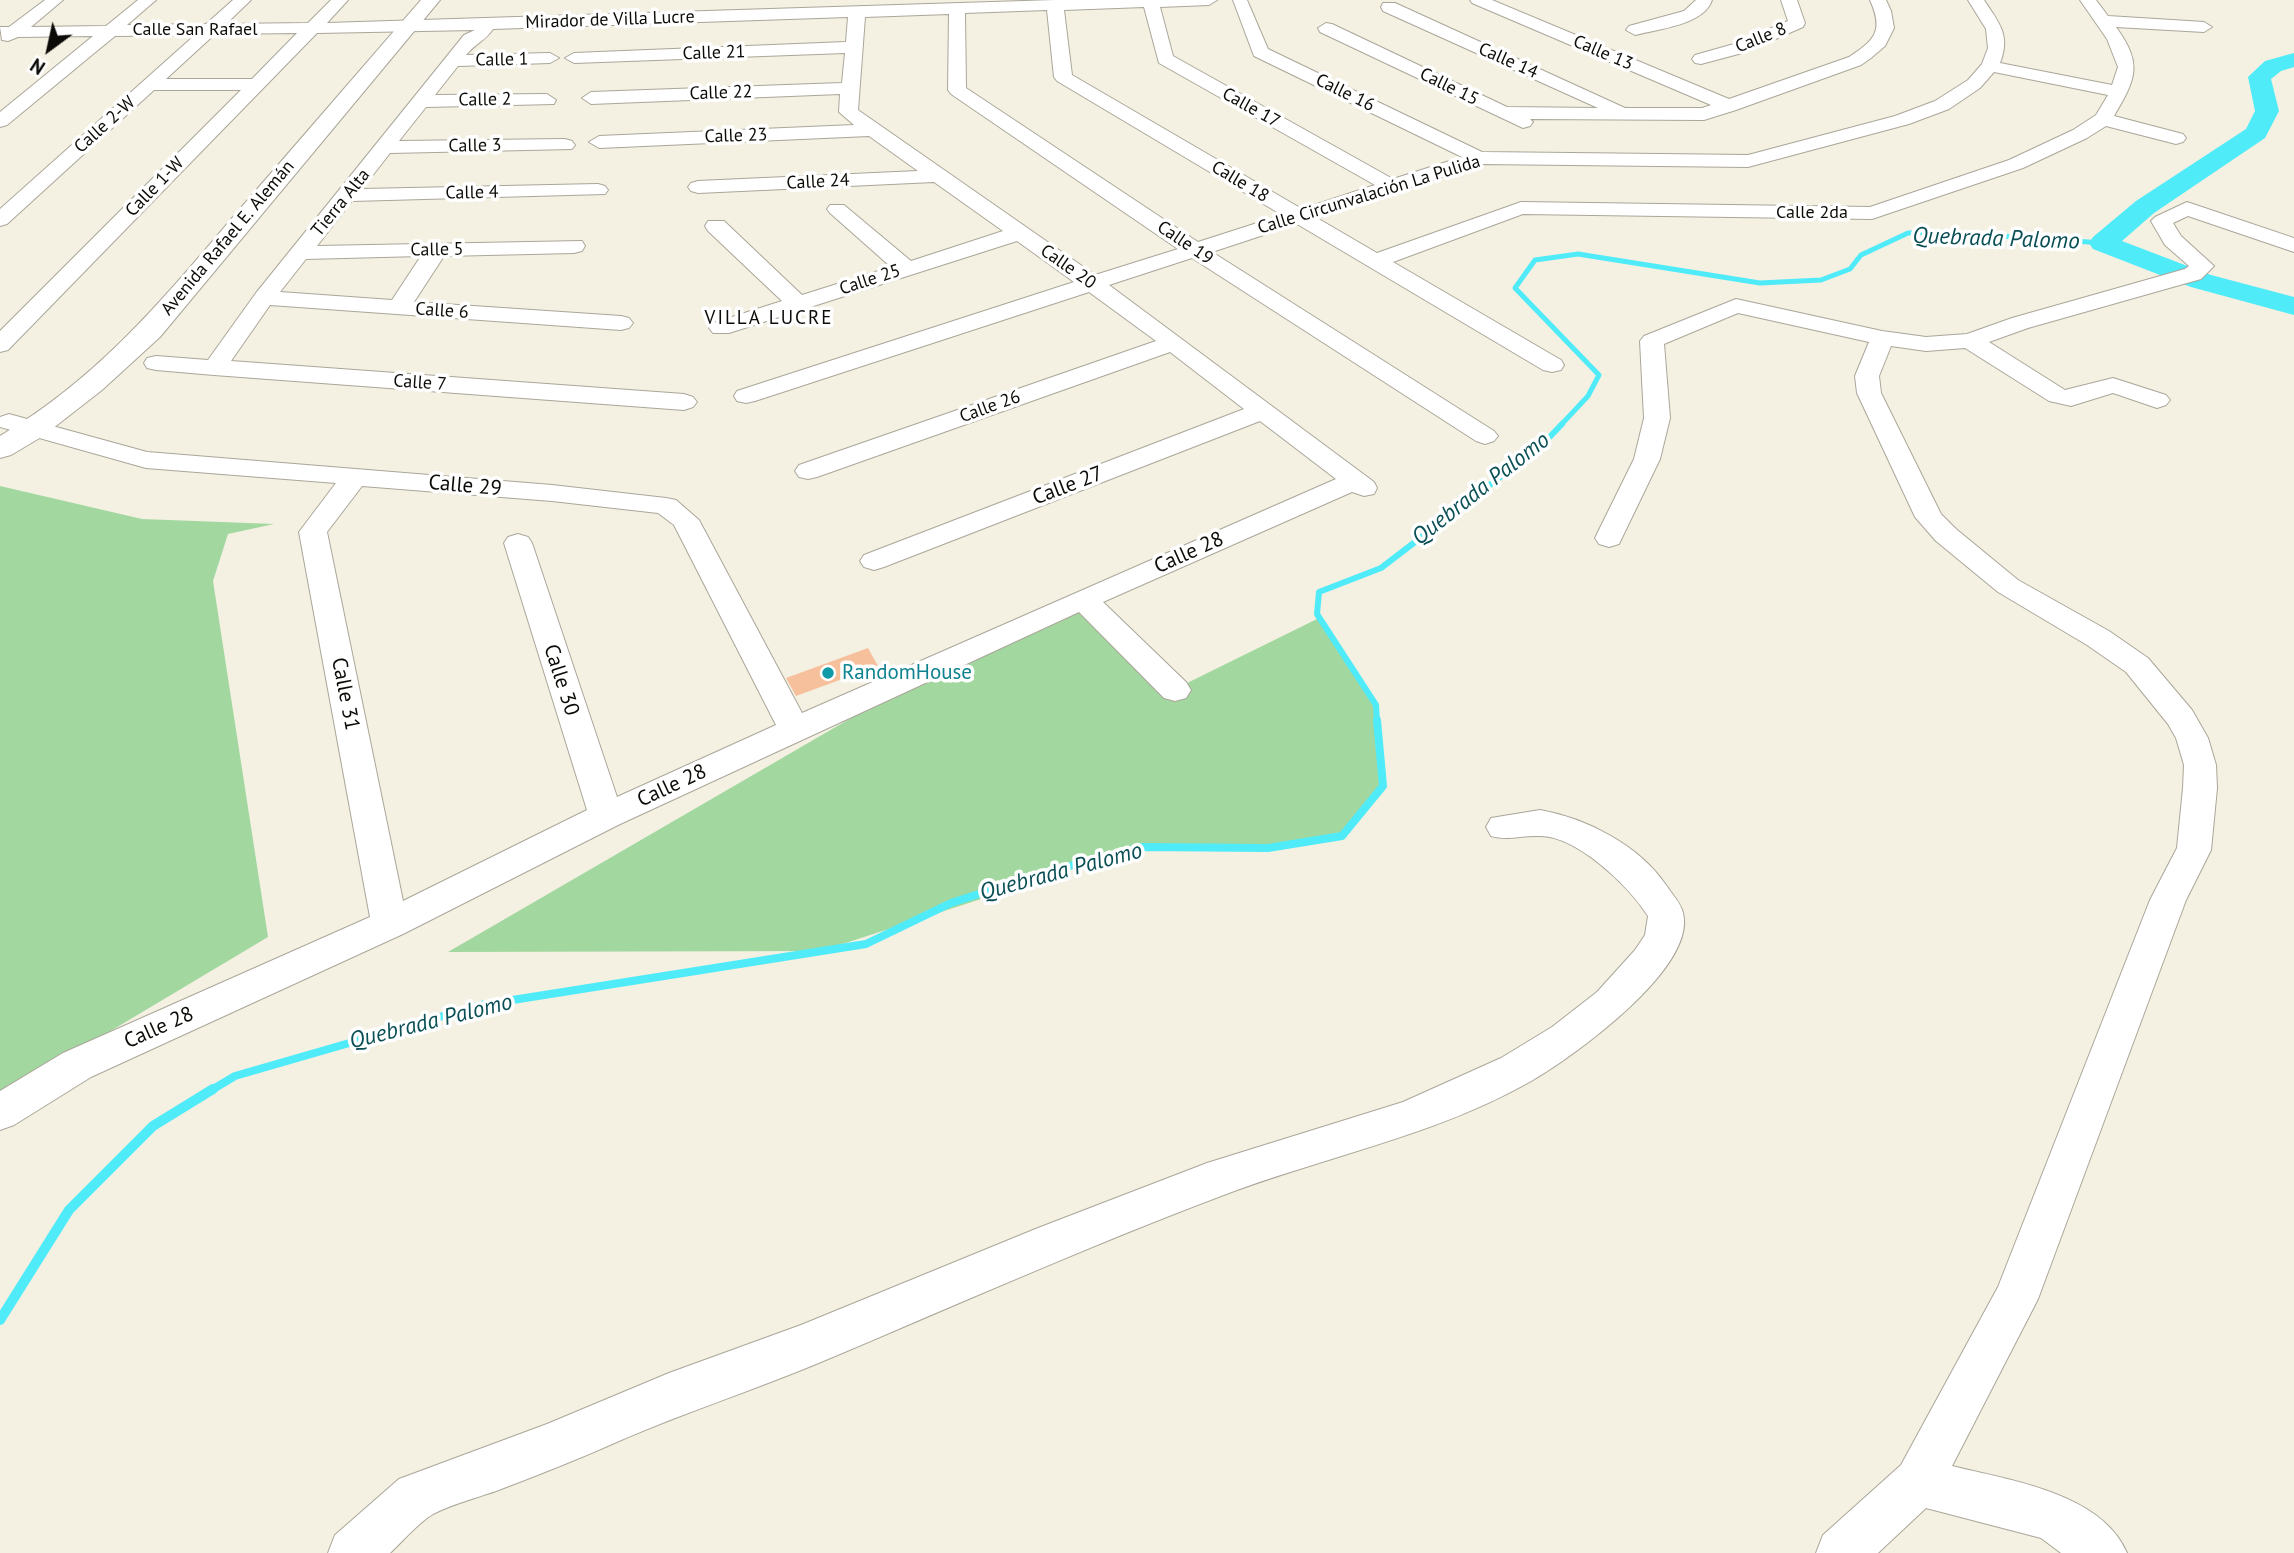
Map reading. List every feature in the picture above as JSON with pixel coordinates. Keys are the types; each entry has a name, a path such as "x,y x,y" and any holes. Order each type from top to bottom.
{"main road":[{"name":"Avenida Rafael E. Alemán","path":"10,432 92,384 150,331 398,27 413,0"},
{"name":"Avenida Rafael E. Alemán","path":"398,27 431,0"}],"street":[{"path":"4,35 55,0"},
{"path":"0,121 148,0"},
{"name":"Calle 2-W","path":"0,220 243,0"},
{"name":"Calle 1-W","path":"0,345 340,0"},
{"path":"637,19 649,0"},
{"name":"Mirador de Villa Lucre","path":"398,27 478,29 637,19 745,8 857,12 1206,0"},
{"path":"1230,0 1253,0"},
{"name":"Calle 13","path":"1478,0 1728,106"},
{"path":"1635,30 1690,15 1702,6 1704,0"},
{"name":"Calle 8","path":"1701,58 1740,48 1797,23 1790,0"},
{"path":"1503,113 1704,114 1854,61 1871,51 1887,30 1887,17 1878,0"},
{"path":"1976,0 1994,29 1997,48 1990,66 2119,92"},
{"name":"Calle 2da","path":"1376,261 1521,208 1872,213 2016,163 2080,134 2103,119 2119,92 2127,67 2116,39 2088,0"},
{"name":"Calle 16","path":"1240,1 1260,52 1479,158"},
{"name":"Calle 17","path":"1151,2 1165,60 1390,185"},
{"name":"Calle 18","path":"1055,5 1063,77 1552,365"},
{"name":"Calle 14","path":"1389,7 1627,114"},
{"name":"Calle 19","path":"957,8 957,90 1196,251 1485,436"},
{"path":"2102,21 2204,27 2186,9"},
{"name":"Calle 20","path":"857,12 848,112 1172,342 1359,485"},
{"name":"Calle San Rafael","path":"4,35 110,30 398,27"},
{"name":"Calle 15","path":"1326,28 1503,113 1552,144"},
{"name":"Tierra Alta","path":"214,368 264,298 478,29"},
{"name":"Calle 21","path":"574,58 855,47"},
{"name":"Calle 1","path":"454,61 550,58"},
{"name":"Calle Circunvalación La Pulida","path":"746,396 1479,158 1552,144 1588,159 1748,161 1902,120 1942,105 1974,84 1990,66"},
{"path":"150,85 256,84"},
{"name":"Calle 22","path":"591,97 852,88"},
{"name":"Calle 2","path":"422,101 547,100"},
{"path":"2103,119 2176,138"},
{"name":"Calle 23","path":"599,142 874,130"},
{"name":"Calle 3","path":"386,147 565,145"},
{"path":"1588,159 1606,210"},
{"name":"Calle 24","path":"698,187 939,176"},
{"name":"Calle 4","path":"347,195 598,190"},
{"path":"1609,538 1647,459 1657,418 1652,341 1736,306 1882,338 1926,344 1970,341 2020,323 2188,276 2203,266 2180,249 2164,228 2162,221 2187,208 2290,239"},
{"path":"837,209 907,269"},
{"path":"716,226 797,303"},
{"name":"Calle 25","path":"721,328 1020,233"},
{"name":"Calle 5","path":"300,253 574,246"},
{"path":"398,307 436,251"},
{"name":"Calle 6","path":"264,298 621,323"},
{"path":"1842,1553 1918,1482 2016,1299 2168,900 2194,850 2200,765 2192,738 2181,718 2137,665 2098,638 2008,586 1955,543 1929,517 1869,393 1867,376 1882,338"},
{"path":"1970,341 2058,396 2071,398 2113,385 2157,400"},
{"name":"Calle 26","path":"808,471 1172,342"},
{"name":"Calle 7","path":"156,363 684,402"},
{"name":"Calle 27","path":"874,561 1262,411"},
{"name":"Calle 29","path":"10,432 146,460 552,493 666,506 685,520 794,729"},
{"name":"Calle 31","path":"355,477 313,532 390,924"},
{"name":"Calle 28","path":"0,1112 77,1065 390,924 606,816 794,729 1083,600 1359,485"},
{"name":"Calle 30","path":"518,543 606,816"},
{"path":"1083,600 1175,690"},
{"path":"353,1553 416,1496 550,1447 669,1396 802,1347 1053,1242 1222,1176 1411,1117 1515,1070 1556,1045 1610,1003 1648,961 1663,937 1666,914 1648,887 1620,860 1565,827 1540,823 1503,827"},
{"path":"1918,1482 2053,1516 2102,1553"}],"green space":[{"path":"0,486 142,519 274,524 228,534 213,581 268,937 0,1097"},
{"path":"1083,599 1175,689 1319,618 1376,705 1383,786 1342,836 1268,848 1141,847 821,951 448,952 858,714"}],"building":[{"name":"RandomHouse","path":"868,648 878,666 796,696 786,678"}],"waterway":[{"path":"2294,60 2273,66 2259,77 2267,111 2256,133 2145,207 2103,243 2201,281 2294,306"},
{"name":"Quebrada Palomo","path":"1560,426 1588,396 1599,375 1515,288 1535,260 1578,254 1760,283 1821,280 1850,269 1861,255 1908,233 1943,232 2103,243"},
{"name":"Quebrada Palomo","path":"1377,721 1376,705 1317,614 1319,592 1381,568 1542,445 1562,424"},
{"name":"Quebrada Palomo","path":"210,1091 235,1076 481,1005 866,944 951,903 1047,872 1141,847 1268,848 1342,836 1383,786 1377,720"},
{"name":"Quebrada Palomo","path":"0,1320 69,1210 153,1126 213,1089"}],"place":[{"name":"RandomHouse","path":"828,673"}],"district":[{"name":"VILLA LUCRE","path":"769,319"}]}
